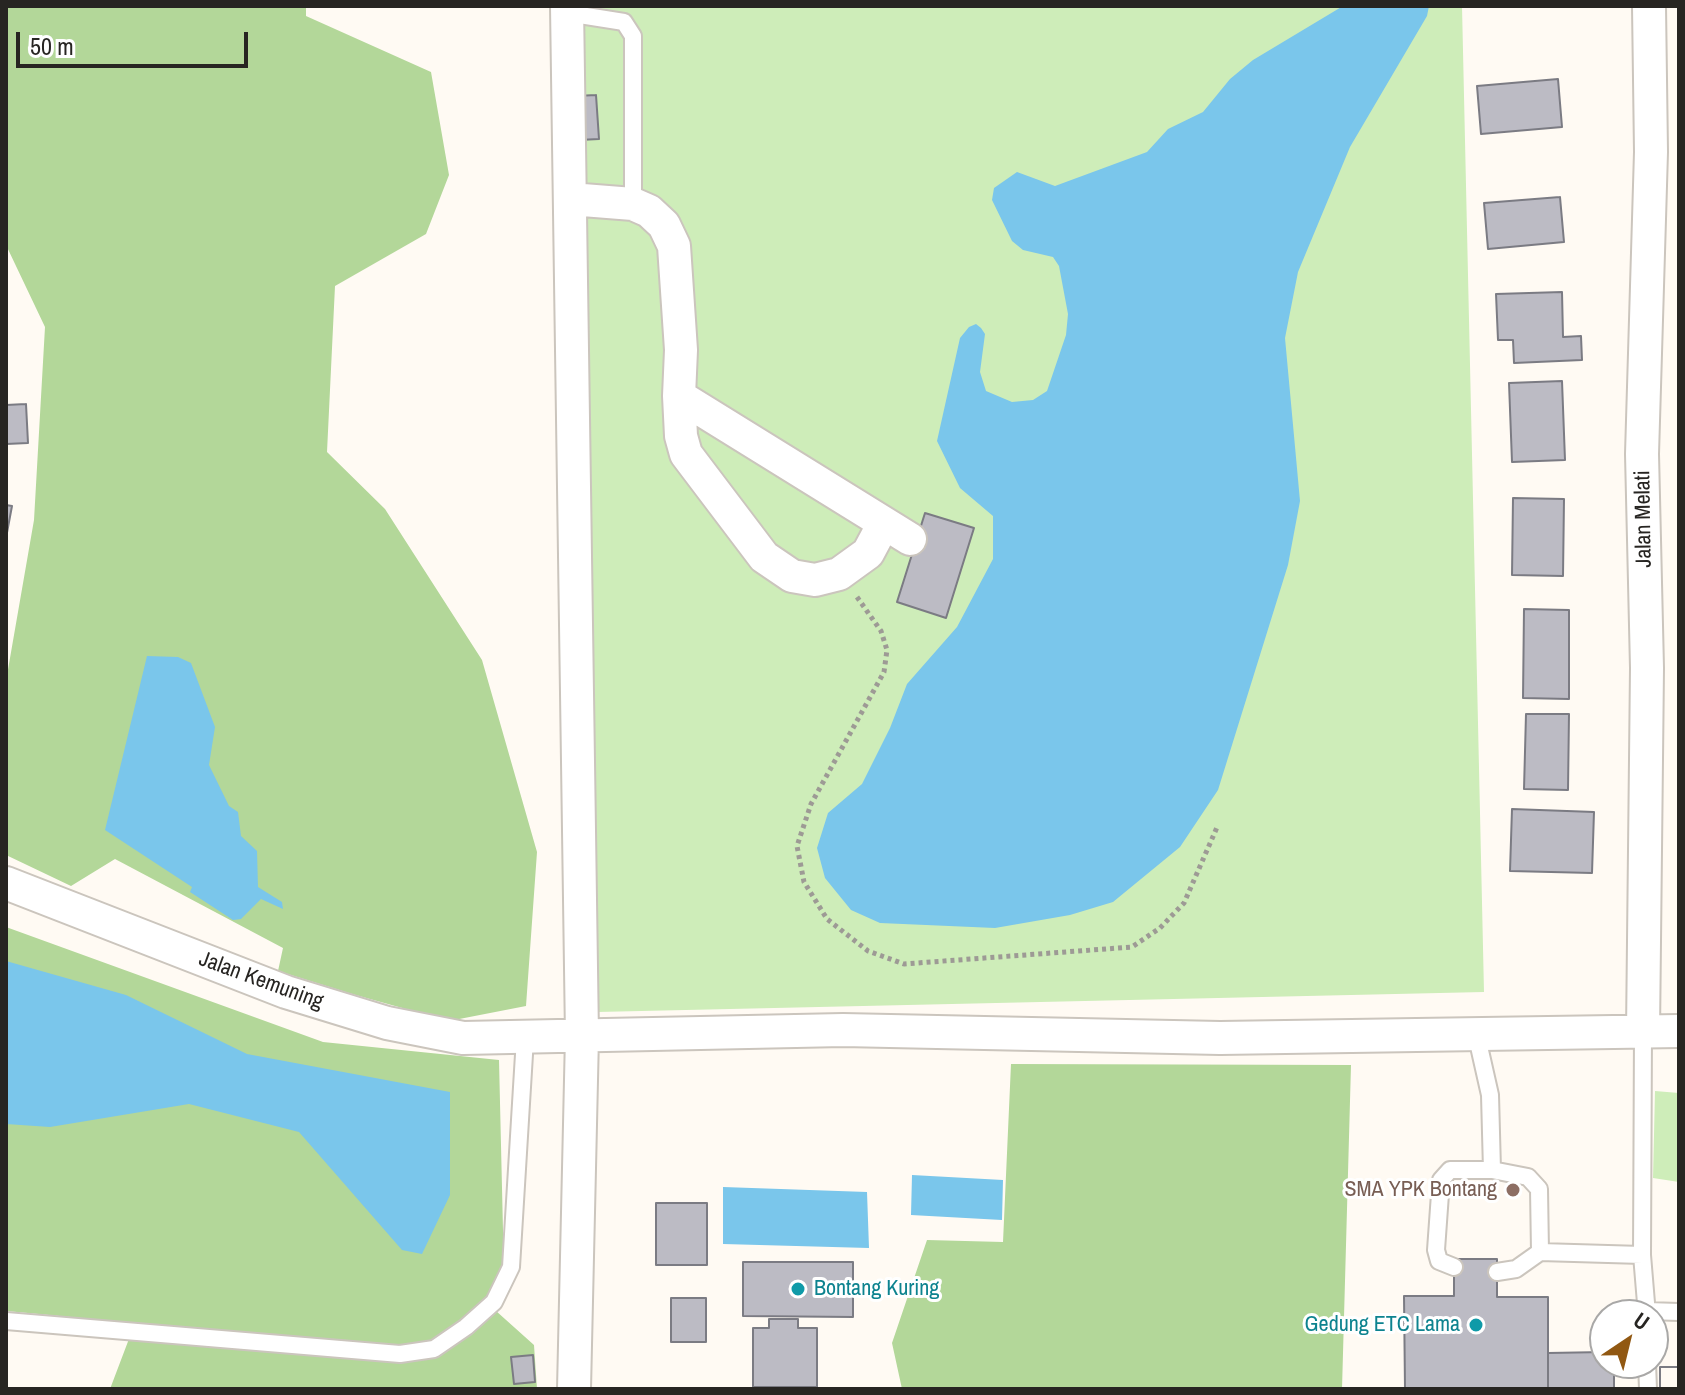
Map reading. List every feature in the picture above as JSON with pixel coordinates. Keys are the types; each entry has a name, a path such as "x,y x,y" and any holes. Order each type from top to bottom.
{"street":[{"name":"Jalan Melati","path":"1643,1032 1647,668 1642,454 1665,152 1649,6"},
{"path":"567,10 582,1036 574,1389"},
{"path":"570,199 633,204 649,211 664,225 674,246 681,350 679,396 681,436 686,454 764,557 792,576 815,580 839,574 897,531 679,396"},
{"name":"Jalan Kemuning","path":"6,883 286,992 387,1023 463,1038 843,1030 1220,1038 1679,1031"}],"lane":[{"path":"567,10 624,22 633,36 633,204"},
{"path":"1643,1032 1642,1255 1646,1299"},
{"path":"1476,1033 1490,1095 1492,1170"},
{"path":"6,1321 400,1354 434,1349 466,1327 494,1302 511,1267 525,1038"},
{"path":"1454,1267 1439,1261 1436,1250 1441,1180 1450,1170 1492,1170 1528,1177 1539,1189 1540,1252"},
{"path":"1497,1272 1516,1269 1540,1252 1642,1255"}],"path":[{"path":"839,574 881,631 887,650 884,672 811,804 797,846 804,882 827,919 868,951 904,964 1132,947 1160,928 1184,903 1218,825"}],"green space":[{"path":"6,6 306,6 306,16 431,72 449,175 426,234 335,286 327,452 385,509 482,660 537,852 526,1006 449,1021 352,994 278,971 283,948 115,859 71,886 6,855 6,681 34,520 45,327 6,245"},
{"path":"571,6 1462,6 1484,992 597,1012"},
{"path":"6,927 323,1042 499,1060 504,1273 486,1302 534,1345 537,1389 110,1389 135,1323 6,1311"},
{"path":"1011,1064 1351,1065 1342,1389 902,1389 892,1343 927,1240 1003,1242"},
{"path":"1655,1091 1679,1093 1679,1182 1653,1178"}],"water":[{"path":"1343,6 1429,6 1427,16 1350,147 1298,272 1285,338 1300,501 1288,565 1218,790 1180,847 1113,902 1070,915 995,928 880,923 851,910 825,878 817,848 828,813 862,784 890,728 907,684 957,627 993,559 993,516 960,488 937,441 960,338 969,327 976,324 981,328 985,334 980,372 986,391 1012,402 1033,400 1047,391 1066,335 1068,314 1059,266 1053,257 1023,250 1012,241 992,200 994,188 1017,172 1055,186 1147,152 1168,129 1203,112 1230,79 1253,60"},
{"path":"147,656 178,657 191,663 215,727 209,765 229,806 238,812 241,836 257,851 258,887 282,902 283,909 261,899 241,919 233,920 190,892 192,887 105,830"},
{"path":"6,961 126,995 247,1054 450,1092 450,1195 422,1254 402,1250 299,1132 189,1104 50,1127 6,1124"},
{"path":"912,1175 1003,1180 1002,1220 911,1215"},
{"path":"723,1187 867,1192 869,1248 723,1244"}],"building":[{"path":"1558,79 1562,127 1481,134 1477,86"},
{"path":"596,95 599,139 579,140 576,96"},
{"path":"1560,197 1564,242 1488,249 1484,203"},
{"path":"1562,292 1563,337 1581,336 1582,360 1514,363 1513,340 1498,340 1496,294"},
{"path":"1562,381 1565,460 1512,462 1509,383"},
{"path":"26,404 28,443 6,444 6,405"},
{"path":"1513,498 1564,499 1563,576 1512,575"},
{"path":"6,505 12,506 6,538"},
{"path":"925,513 974,528 946,618 897,602"},
{"path":"1524,609 1569,610 1569,699 1523,698"},
{"path":"1526,714 1569,714 1568,790 1524,789"},
{"path":"1512,809 1594,812 1592,873 1510,871"},
{"path":"656,1203 707,1203 707,1265 656,1265"},
{"name":"Gedung ETC Lama","path":"1454,1259 1497,1259 1497,1297 1548,1297 1548,1389 1405,1389 1404,1296 1454,1296"},
{"name":"Bontang Kuring","path":"743,1262 853,1262 853,1317 743,1316"},
{"path":"671,1298 706,1298 706,1342 671,1342"},
{"path":"769,1319 798,1319 798,1328 817,1328 817,1387 753,1387 753,1328 769,1328"},
{"path":"1589,1352 1589,1379 1614,1379 1614,1389 1548,1389 1548,1353"},
{"path":"533,1355 535,1382 514,1384 511,1357"},
{"path":"1669,1367 1679,1367 1679,1389 1660,1389 1660,1379 1669,1379"},
{"path":"1669,1367 1679,1367 1679,1389 1660,1389 1660,1379 1669,1379"}],"place":[{"name":"SMA YPK Bontang","path":"1513,1190"},
{"name":"Bontang Kuring","path":"798,1289"},
{"name":"Gedung ETC Lama","path":"1476,1325"}]}
